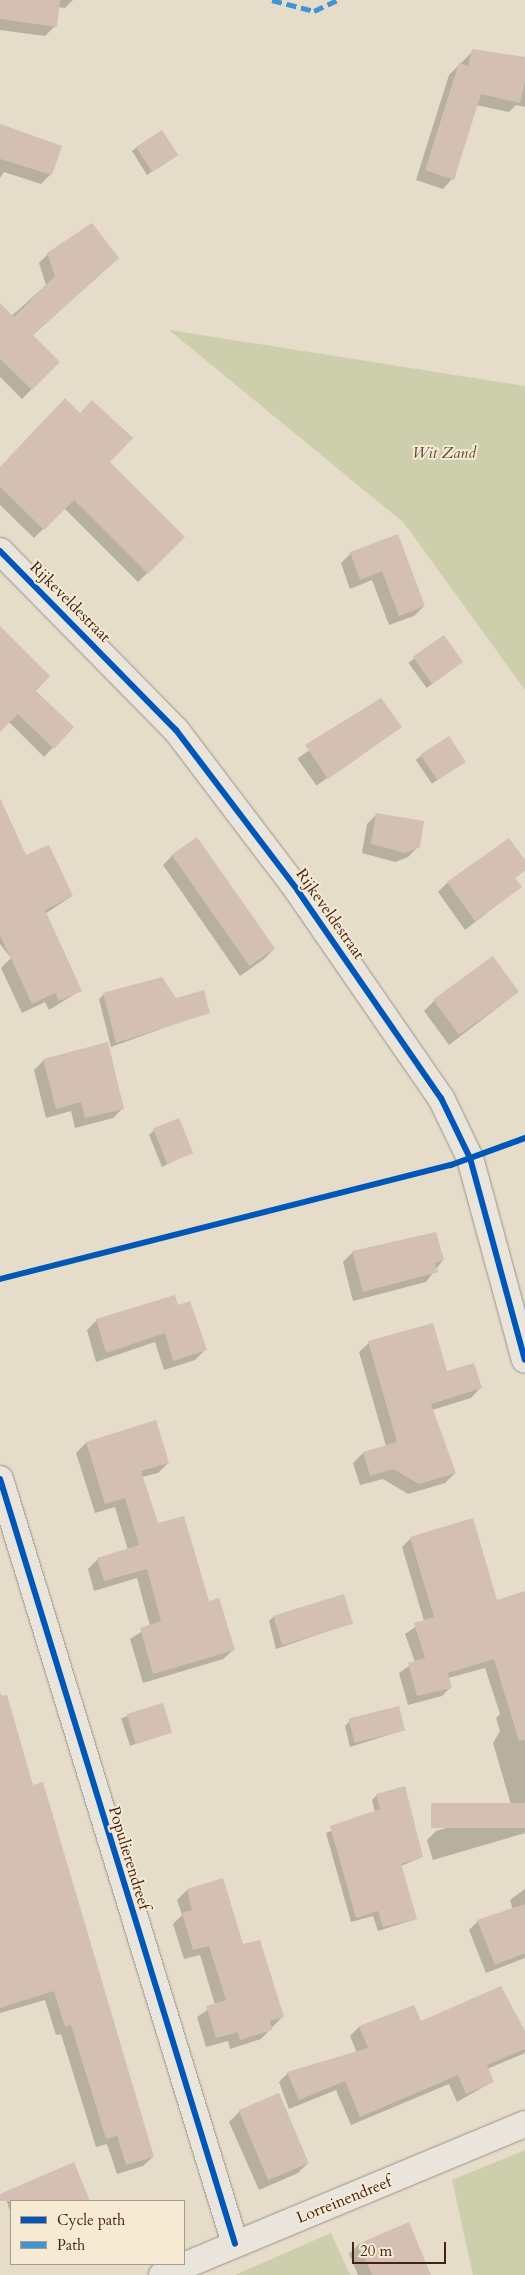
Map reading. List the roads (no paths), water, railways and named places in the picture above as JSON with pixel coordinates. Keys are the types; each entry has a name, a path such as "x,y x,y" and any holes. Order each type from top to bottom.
{"street":[{"name":"Rijkeveldestraat","path":"0,551 176,730 298,891 441,1098 470,1158 525,1360"},
{"name":"Populierendreef","path":"0,1479 235,2244"},
{"name":"Lorreinendreef","path":"162,2275 525,2124"}],"park label":[{"name":"Wit Zand","path":"444,453"}]}
